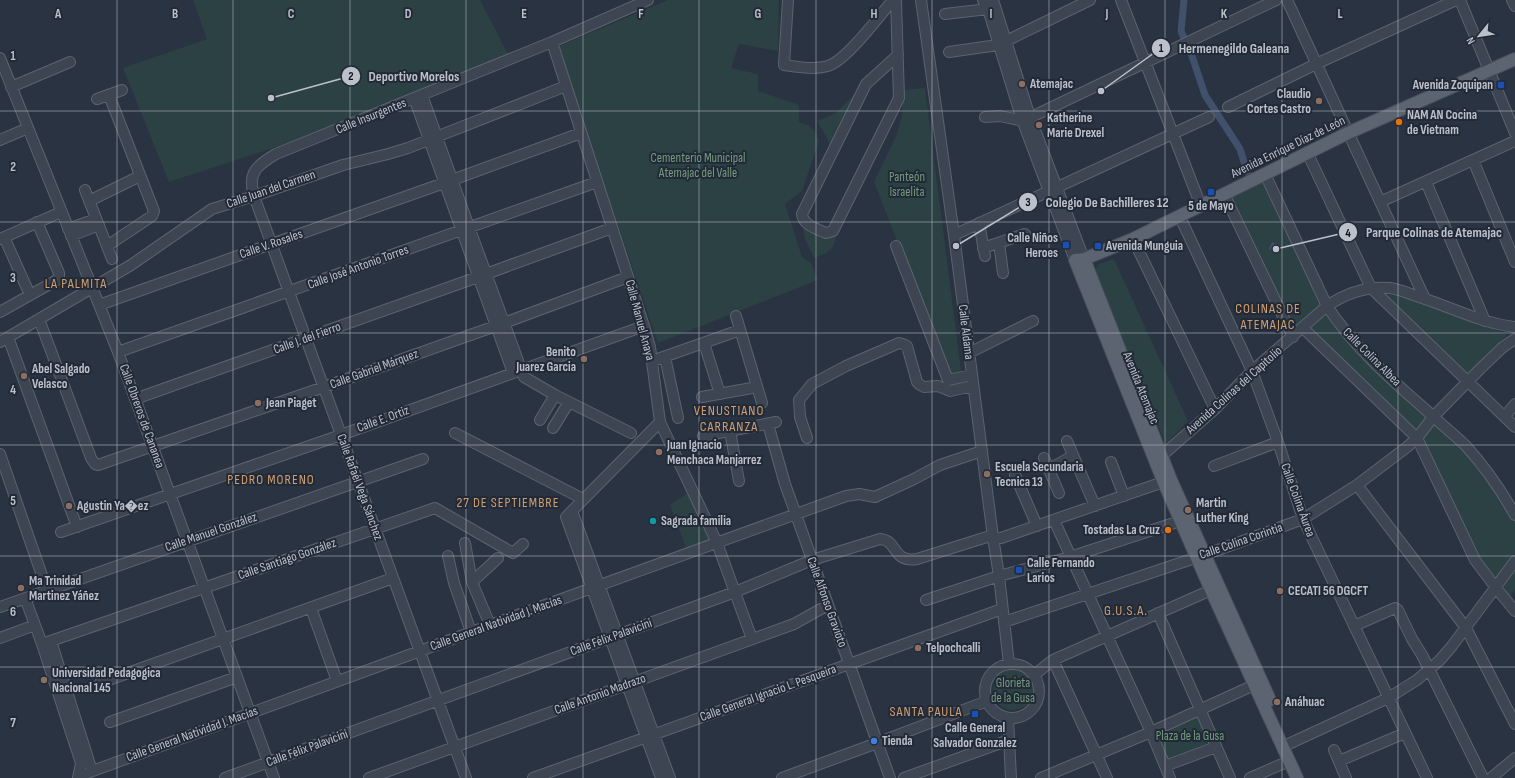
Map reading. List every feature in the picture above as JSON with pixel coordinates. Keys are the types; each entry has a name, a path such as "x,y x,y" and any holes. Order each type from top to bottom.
{"main road":[{"name":"Avenida Enrique Díaz de León","path":"1080,259 1133,239 1180,217 1307,152 1515,59"},
{"name":"Avenida Atemajac","path":"1080,259 1168,481 1200,556 1286,745 1289,761 1297,778"},
{"name":"Avenida Atemajac","path":"1168,481 1180,521 1200,556 1211,590 1254,685 1305,778"}],"street":[{"name":"Calle Insurgentes","path":"254,196 251,183 252,178 258,168 268,159 285,150 552,42 648,0"},
{"path":"788,0 784,66 812,68 827,66 835,62 849,51 894,0"},
{"path":"894,0 898,55 899,98 833,231 826,233 806,223 802,214 866,84 898,55"},
{"name":"Calle Aldama","path":"921,0 954,235 999,576 1009,664"},
{"path":"949,52 1002,43 1090,0"},
{"path":"1121,0 1201,206"},
{"path":"985,118 1000,116 1027,119 1276,0"},
{"path":"1287,0 1425,299"},
{"path":"1228,107 1316,64 1456,0"},
{"path":"1460,0 1515,133"},
{"path":"1512,0 1515,6"},
{"path":"946,14 988,3"},
{"name":"Avenida Atemajac","path":"988,3 1027,119 1080,259"},
{"name":"Calle Manuel Anaya","path":"552,42 644,326 652,362 660,422 717,543 752,639"},
{"name":"Calle Obreros de Cananea","path":"0,58 3,76 11,87 118,352 274,778"},
{"path":"11,87 70,62"},
{"name":"Calle Juan del Carmen","path":"4,340 131,265 212,209 254,196 343,164 388,154 433,139 566,86"},
{"path":"97,100 122,90"},
{"path":"107,246 153,214 154,211 109,95"},
{"path":"418,96 517,371 524,377 555,395 630,433"},
{"path":"954,235 1209,117"},
{"path":"0,140 28,128"},
{"name":"Calle V. Rosales","path":"99,305 581,133"},
{"path":"1380,202 1515,141"},
{"path":"1307,152 1371,288 1515,427"},
{"path":"1473,160 1515,262"},
{"name":"Calle Colina Albea","path":"1265,174 1327,306 1339,325 1360,349 1464,445 1488,472 1515,515"},
{"path":"89,201 140,176"},
{"name":"Calle José Antonio Torres","path":"118,352 598,182"},
{"path":"1426,182 1485,321"},
{"path":"85,190 112,259"},
{"path":"1224,194 1293,337"},
{"name":"Calle Rafaél Vega Sánchez","path":"254,196 466,778"},
{"path":"30,295 2,238 61,212"},
{"name":"Calle Colina Áurea","path":"1180,217 1252,371 1278,442 1303,520 1426,778"},
{"path":"0,312 57,280 60,276 37,222"},
{"path":"70,233 97,222"},
{"path":"979,223 984,252 999,243 1025,234"},
{"name":"Calle J. del Fierro","path":"135,399 306,339 612,228"},
{"path":"1133,239 1214,408"},
{"path":"999,243 1003,273"},
{"path":"896,246 948,380 972,375"},
{"name":"Calle Gabriel Márquez","path":"39,319 91,458 95,464 102,465 500,324 628,276"},
{"name":"Avenida Colinas del Capitolio","path":"1159,458 1252,371 1327,306 1338,298 1348,294 1371,288 1391,288 1485,321 1515,327"},
{"path":"736,316 762,403"},
{"path":"969,353 1033,321"},
{"name":"Calle E. Ortiz","path":"61,532 644,326"},
{"path":"1303,328 1417,438 1475,560 1515,611"},
{"path":"652,362 740,330"},
{"name":"Calle Colina Corintia","path":"1004,622 1303,520 1357,484 1417,438 1433,417 1503,347 1515,339"},
{"path":"4,340 77,527"},
{"path":"704,343 720,394"},
{"path":"807,438 800,417 799,400 812,384 846,366 899,344 907,346 920,386 938,386 950,391 973,386"},
{"path":"665,357 678,418"},
{"path":"702,397 757,387"},
{"path":"540,420 555,395"},
{"path":"553,428 570,402"},
{"path":"1505,416 1515,404"},
{"path":"660,422 569,514 650,735 662,778"},
{"name":"Calle Alfonso Gravioto","path":"703,436 772,423 785,484 890,778"},
{"path":"730,431 739,481"},
{"path":"455,433 583,499"},
{"path":"1067,441 1095,506"},
{"path":"1214,466 1278,442"},
{"name":"Calle General Natividad J. Macías","path":"78,777 472,632 490,624 846,496 859,494 875,498 940,465 982,451"},
{"path":"0,454 47,590"},
{"path":"1049,469 1073,456"},
{"path":"1044,458 1059,493"},
{"name":"Calle Manuel González","path":"0,607 422,459"},
{"path":"1111,462 1124,496"},
{"path":"1015,475 1037,526"},
{"path":"993,537 1001,538 1168,481"},
{"path":"1357,484 1466,628 1515,724"},
{"name":"Calle Santiago González","path":"47,643 435,508 513,553 523,544"},
{"path":"1054,520 1151,732 1170,778"},
{"path":"926,600 999,576 1070,557 1180,521"},
{"name":"Calle Félix Palavicini","path":"225,778 735,592 812,560 880,539 885,539 902,558 909,560 987,537 993,537"},
{"path":"465,543 472,582 490,624"},
{"path":"448,556 454,583 472,632"},
{"path":"472,582 498,558"},
{"path":"1286,745 1388,698 1417,680 1452,646 1496,588 1515,560"},
{"path":"100,683 224,640 393,578"},
{"path":"1034,675 1053,660 1211,590"},
{"path":"25,598 35,625 47,643 92,771"},
{"name":"Calle Antonio Madrazo","path":"369,778 794,624 828,605"},
{"path":"311,608 338,681"},
{"name":"Calle General Ignacio L. Pesqueira","path":"533,778 1002,608"},
{"path":"1354,626 1397,608 1483,778"},
{"path":"1158,613 1230,778"},
{"path":"0,638 35,625"},
{"path":"47,643 81,763 78,777"},
{"path":"1053,660 1107,778"},
{"path":"1016,664 1023,666 1034,675 1038,684 1038,701 1033,709 1026,715 1017,718 1008,718 996,712 987,700 986,685 989,677 1001,666 1016,664"},
{"path":"110,722 237,677"},
{"path":"1041,778 1151,732 1200,708 1254,685"},
{"path":"782,778 987,700"},
{"path":"1008,718 1012,778"},
{"path":"1339,761 1405,733"},
{"path":"904,778 1009,740"},
{"path":"1165,766 1216,747"},
{"path":"1334,750 1346,778"},
{"path":"1491,778 1515,758"},
{"path":"1250,778 1289,761"}],"green space":[{"path":"193,0 480,0 509,56 334,128 169,182 123,68 207,39"},
{"name":"Cementerio Municipal Atemajac del Valle","path":"668,0 779,0 778,51 739,44 731,68 758,74 758,91 799,105 799,122 812,128 819,141 802,191 785,204 802,257 811,263 818,280 658,343 557,47"},
{"name":"Panteón Israelita","path":"925,88 961,371 950,376 874,182 896,136 902,116 903,90"},
{"path":"855,93 859,95 831,148 817,121 836,113"},
{"path":"1264,178 1324,304 1293,331 1229,195"},
{"path":"803,228 823,238 825,234 836,232 835,243 831,250 814,258 805,239"},
{"path":"1114,259 1188,421 1166,444 1094,271 1099,264"},
{"path":"1384,294 1403,297 1423,303 1490,327 1507,335 1467,376"},
{"path":"1327,312 1430,415 1416,434 1307,328"},
{"path":"1435,422 1456,442 1477,466 1507,507 1515,521 1515,553 1495,582 1476,556 1421,439"},
{"path":"688,493 710,542 687,550 670,505"},
{"path":"1515,565 1515,589 1509,598 1499,589"},
{"name":"Glorieta de la Gusa","path":"1017,670 1024,673 1030,679 1033,690 1032,698 1024,707 1017,710 1009,710 1002,707 994,698 993,686 996,679 1005,671"},
{"name":"Plaza de la Gusa","path":"1199,714 1212,744 1169,762 1156,733"}],"water":[{"path":"1272,242 1279,245 1277,252 1269,249"}],"waterway":[{"path":"1184,0 1181,31 1184,38"},
{"path":"1189,47 1205,95 1240,149 1247,172"}],"place":[{"name":"Atemajac","path":"1022,84"},
{"name":"Avenida Zoquipan","path":"1501,85"},
{"name":"Hermenegildo Galeana","path":"1101,91"},
{"name":"Deportivo Morelos","path":"271,98"},
{"name":"Claudio Cortes Castro","path":"1319,101"},
{"name":"NAM AN Cocina de Vietnam","path":"1399,122"},
{"name":"Katherine Marie Drexel","path":"1039,125"},
{"name":"5 de Mayo","path":"1211,192"},
{"name":"Calle Niños Heroes","path":"1066,245"},
{"name":"Colegio De Bachilleres 12","path":"956,246"},
{"name":"Avenida Munguia","path":"1098,246"},
{"name":"Parque Colinas de Atemajac","path":"1276,249"},
{"name":"Benito Juarez Garcia","path":"584,359"},
{"name":"Abel Salgado Velasco","path":"24,376"},
{"name":"Jean Piaget","path":"258,403"},
{"name":"Juan Ignacio Menchaca Manjarrez","path":"659,452"},
{"name":"Escuela Secundaria Tecnica 13","path":"987,474"},
{"name":"Agustin Ya�ez","path":"69,506"},
{"name":"Martin Luther King","path":"1188,510"},
{"name":"Sagrada familia","path":"653,521"},
{"name":"Tostadas La Cruz","path":"1168,530"},
{"name":"Calle Fernando Larios","path":"1019,570"},
{"name":"Ma Trinidad Martinez Yáñez","path":"21,588"},
{"name":"CECATI 56 DGCFT","path":"1280,591"},
{"name":"Telpochcalli","path":"918,648"},
{"name":"Universidad Pedagogica Nacional 145","path":"44,680"},
{"name":"Anáhuac","path":"1277,702"},
{"name":"Calle General Salvador Gonzalez","path":"975,714"},
{"name":"Tienda","path":"874,741"}],"district":[{"name":"LA PALMITA","path":"76,283"},
{"name":"COLINAS DE ATEMAJAC","path":"1268,316"},
{"name":"VENUSTIANO CARRANZA","path":"729,418"},
{"name":"PEDRO MORENO","path":"271,479"},
{"name":"27 DE SEPTIEMBRE","path":"508,502"},
{"name":"G.U.S.A.","path":"1126,610"},
{"name":"SANTA PAULA","path":"926,711"}]}
